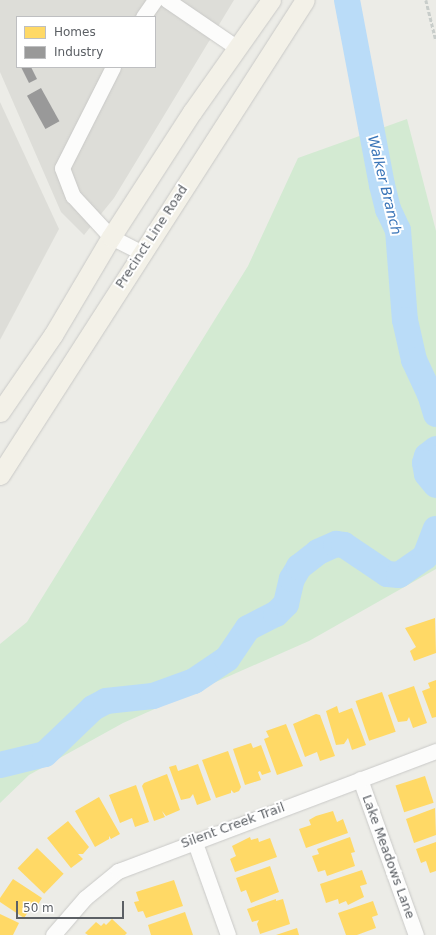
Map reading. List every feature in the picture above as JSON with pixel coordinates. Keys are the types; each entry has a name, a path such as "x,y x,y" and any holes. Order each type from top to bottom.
{"main road":[{"name":"Precinct Line Road","path":"0,475 305,0"},
{"path":"0,412 53,335 111,237 236,47 267,5"}],"street":[{"path":"144,16 155,0"},
{"path":"167,0 236,47"},
{"path":"112,68 62,168 73,196 111,237 142,253"},
{"name":"Silent Creek Trail","path":"53,935 85,898 118,871 194,840 436,751"},
{"name":"Lake Meadows Lane","path":"360,779 416,935"},
{"path":"194,840 228,935"}],"path":[{"path":"426,0 436,40"}],"shaded area":[{"path":"0,0 234,0 114,198 84,235 61,212 0,72"},
{"path":"0,102 59,229 0,340"}],"green space":[{"path":"407,119 436,231 436,569 309,641 123,723 29,775 0,803 0,644 27,622 248,266 298,158"}],"building: Homes":[{"path":"435,618 436,653 414,661 410,651 416,647 405,628"},
{"path":"436,680 436,717 432,718 422,691 430,688 428,683"},
{"path":"414,686 427,723 413,728 409,717 407,721 398,722 388,695"},
{"path":"382,692 396,732 369,741 356,701"},
{"path":"337,706 339,713 352,708 366,745 352,750 348,738 344,744 336,745 326,711"},
{"path":"316,714 320,715 335,756 320,761 317,752 305,757 293,724"},
{"path":"286,724 303,766 277,775 264,739 269,737 266,731"},
{"path":"251,743 253,748 261,745 271,772 262,775 260,771 258,772 261,780 245,785 233,749"},
{"path":"228,751 241,787 239,791 234,793 231,790 231,793 216,798 202,760"},
{"path":"198,764 211,800 197,805 193,794 190,798 181,800 169,767 176,765 178,771"},
{"path":"167,774 180,810 166,816 162,811 165,817 154,821 142,786 144,783"},
{"path":"425,776 434,803 404,812 396,786"},
{"path":"136,785 149,822 135,827 132,818 120,823 109,795"},
{"path":"99,797 120,834 111,839 109,836 109,839 95,847 75,811"},
{"path":"435,808 436,835 414,843 406,819"},
{"path":"333,811 337,822 343,819 348,833 306,848 299,829 311,825 309,820 316,816"},
{"path":"68,821 89,847 83,854 78,854 83,859 71,868 47,838"},
{"path":"250,837 251,840 258,838 259,842 270,838 277,857 235,872 230,859 236,856 232,846"},
{"path":"350,837 355,852 351,853 355,866 327,876 325,870 318,872 312,856 319,854 317,849"},
{"path":"436,842 436,871 430,873 426,861 421,863 416,849"},
{"path":"37,848 64,874 44,894 18,868"},
{"path":"270,866 279,892 251,903 246,890 241,892 236,878"},
{"path":"362,870 367,884 360,886 364,897 348,905 346,901 339,904 338,899 326,903 320,884"},
{"path":"13,879 42,898 37,906 34,903 24,918 0,902 0,898"},
{"path":"174,880 183,906 146,918 143,911 138,912 134,902 139,901 136,892"},
{"path":"276,899 276,901 283,899 290,924 260,934 257,924 259,920 252,922 247,909"},
{"path":"373,901 378,915 372,917 376,928 357,935 346,935 338,913"},
{"path":"185,912 193,935 151,935 148,925"},
{"path":"0,914 19,923 13,935 0,935"},
{"path":"112,919 127,933 125,935 88,935 85,933 96,922 101,926 104,923 106,925"},
{"path":"297,928 299,935 276,935"}],"building: Industry":[{"path":"22,68 32,68 37,79 29,83"},
{"path":"41,88 59,121 45,129 27,96"}],"waterway":[{"name":"Walker Branch","path":"347,0 382,185 388,209 398,230 405,320 414,360 430,394 436,414"},
{"name":"Walker Branch","path":"436,449 427,456 425,463 427,474 436,485"},
{"name":"Walker Branch","path":"0,765 45,754 93,708 106,701 153,696 194,681 227,659 248,628 276,614 286,604 292,579 299,567 318,552 336,544 344,545 387,574 399,575 425,557 436,529"}]}
